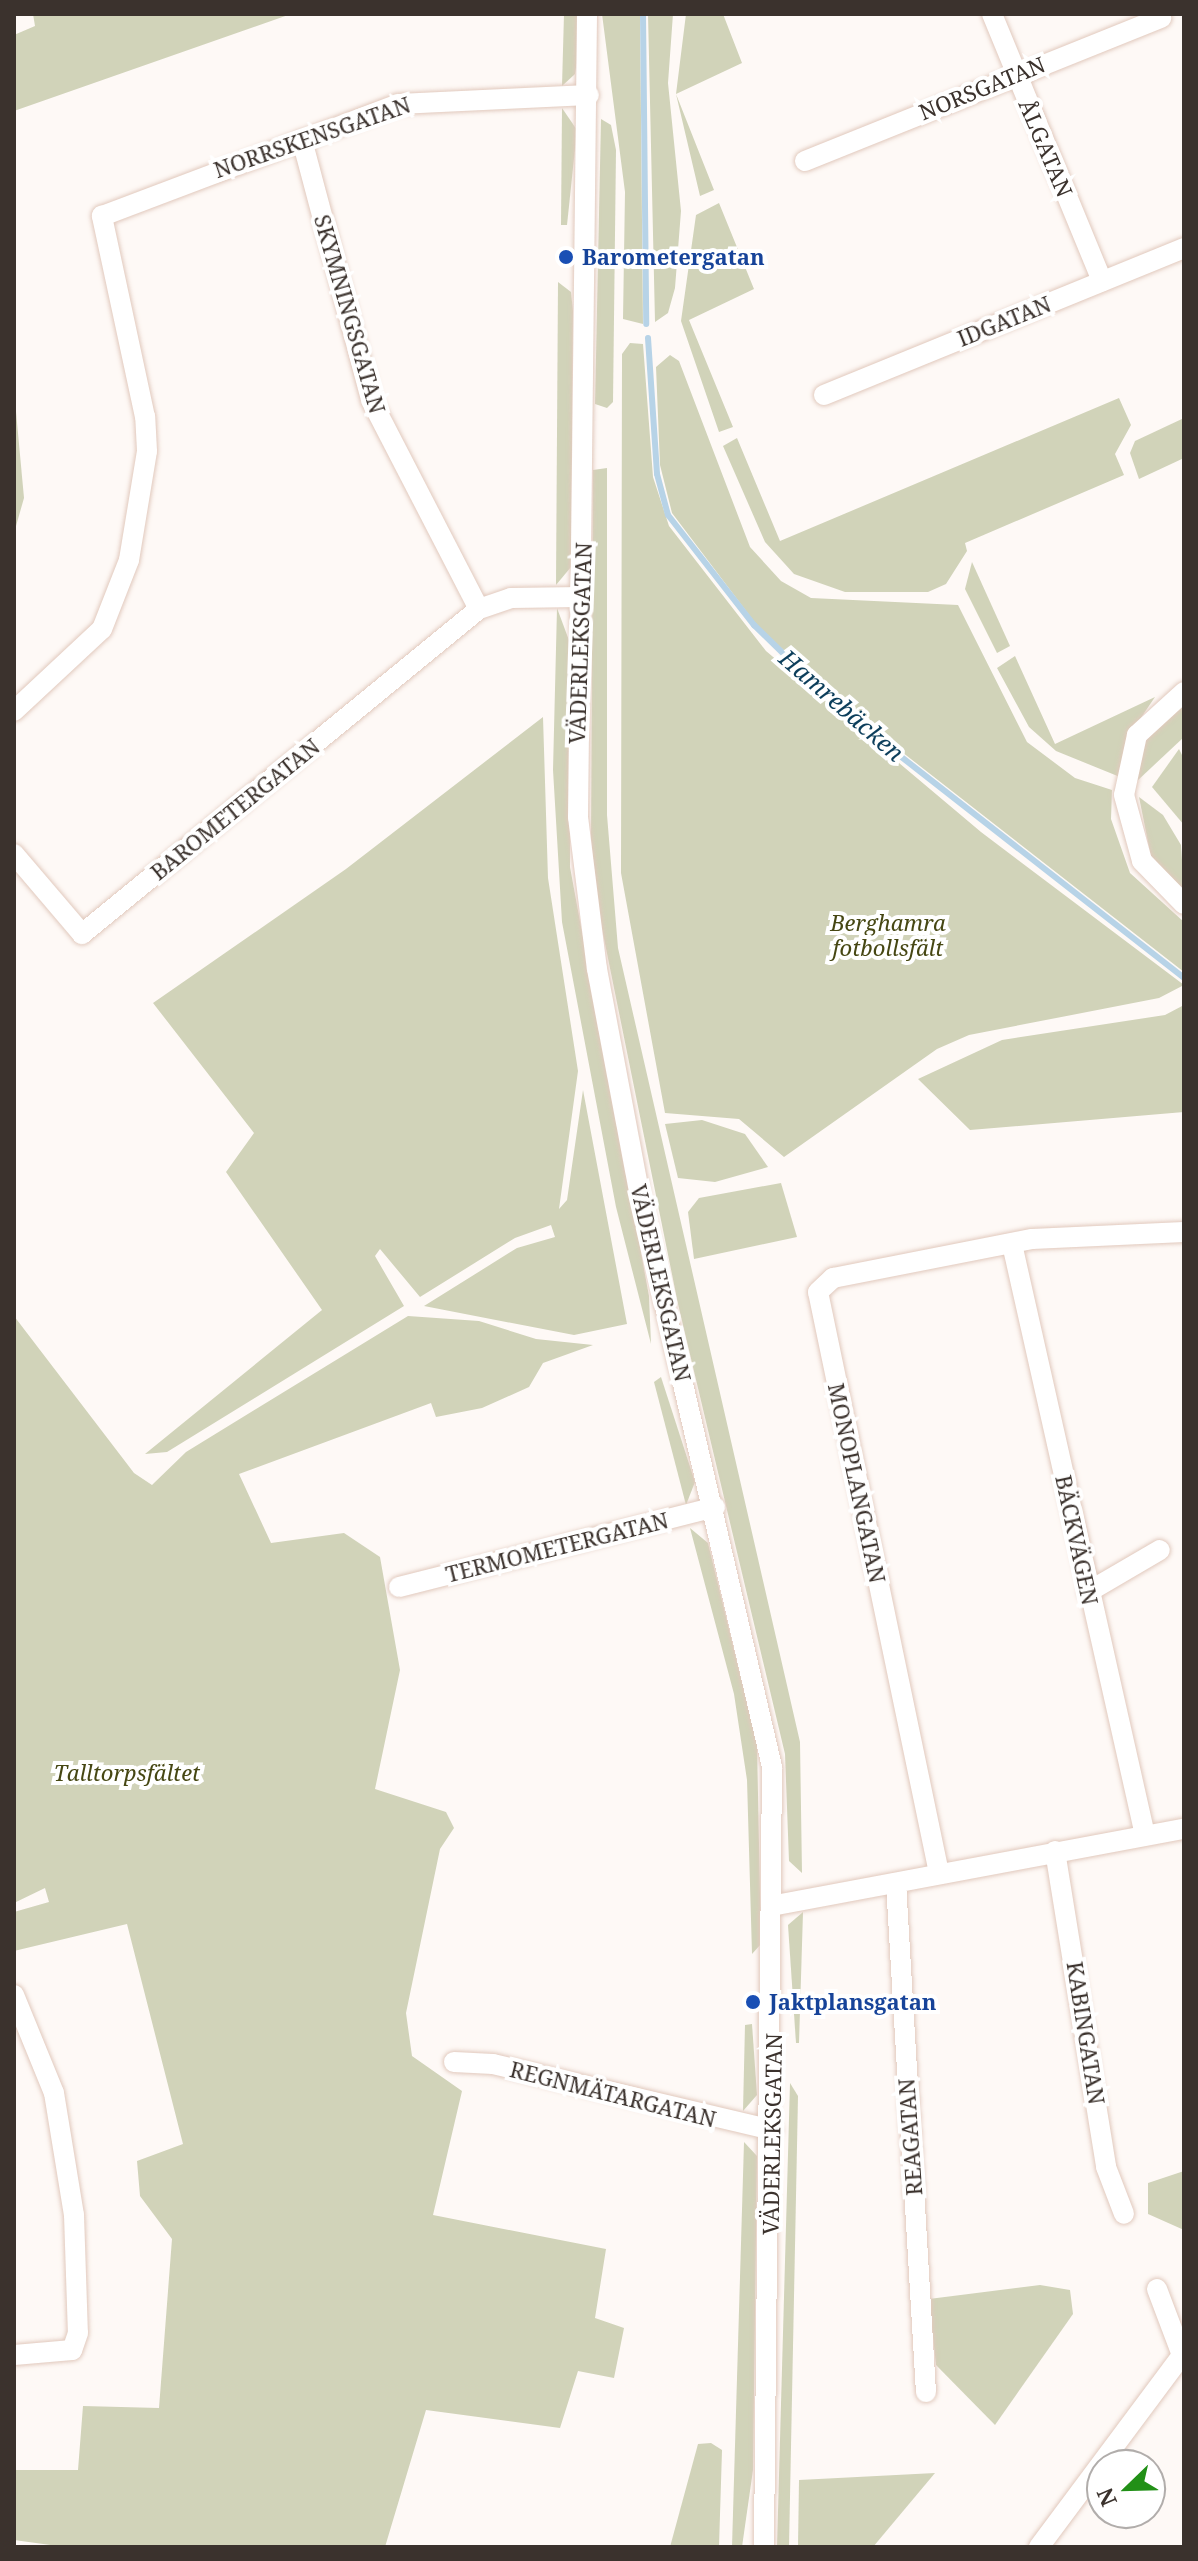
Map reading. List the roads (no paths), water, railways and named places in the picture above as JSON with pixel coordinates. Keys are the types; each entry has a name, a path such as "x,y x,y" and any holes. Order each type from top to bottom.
{"street":[{"name":"VÄDERLEKSGATAN","path":"587,14 589,95 581,597 583,879 643,1212 715,1507 772,1767 776,1905 764,2547"},
{"name":"ÅLGATAN","path":"992,14 1102,281"},
{"name":"NORSGATAN","path":"805,161 1161,18"},
{"name":"NORRSKENSGATAN","path":"14,711 102,629 129,560 147,451 145,417 100,225 112,210 398,104 589,95"},
{"name":"SKYMNINGSGATAN","path":"302,140 371,400 479,609"},
{"name":"IDGATAN","path":"824,395 1184,248"},
{"name":"BAROMETERGATAN","path":"14,854 82,934 479,609 511,598 581,597"},
{"path":"1184,692 1137,735 1124,795 1142,861 1184,904"},
{"path":"1012,1244 1184,1232"},
{"name":"BÄCKVÄGEN","path":"1012,1244 1145,1835"},
{"name":"MONOPLANGATAN","path":"939,1873 818,1292 833,1278 1012,1244"},
{"name":"TERMOMETERGATAN","path":"399,1587 715,1507"},
{"path":"1088,1592 1160,1550"},
{"path":"776,1905 1184,1829"},
{"name":"KABINGATAN","path":"1055,1851 1106,2167 1124,2214"},
{"name":"REAGATAN","path":"896,1883 926,2392"},
{"path":"14,1995 54,2093 74,2215 77,2342 63,2353 14,2355"},
{"name":"REGNMÄTARGATAN","path":"454,2062 493,2064 772,2130"},
{"path":"1039,2547 1183,2356 1157,2289"}],"waterway":[{"name":"Hamrebäcken","path":"643,14 646,324"},
{"name":"Hamrebäcken","path":"648,338 657,474 668,515 754,625 840,709 1184,978"}],"place":[{"name":"Barometergatan","path":"566,257"},
{"name":"Jaktplansgatan","path":"753,2002"}],"park label":[{"name":"Berghamra fotbollsfält","path":"888,934"},
{"name":"Talltorpsfältet","path":"127,1773"}]}
